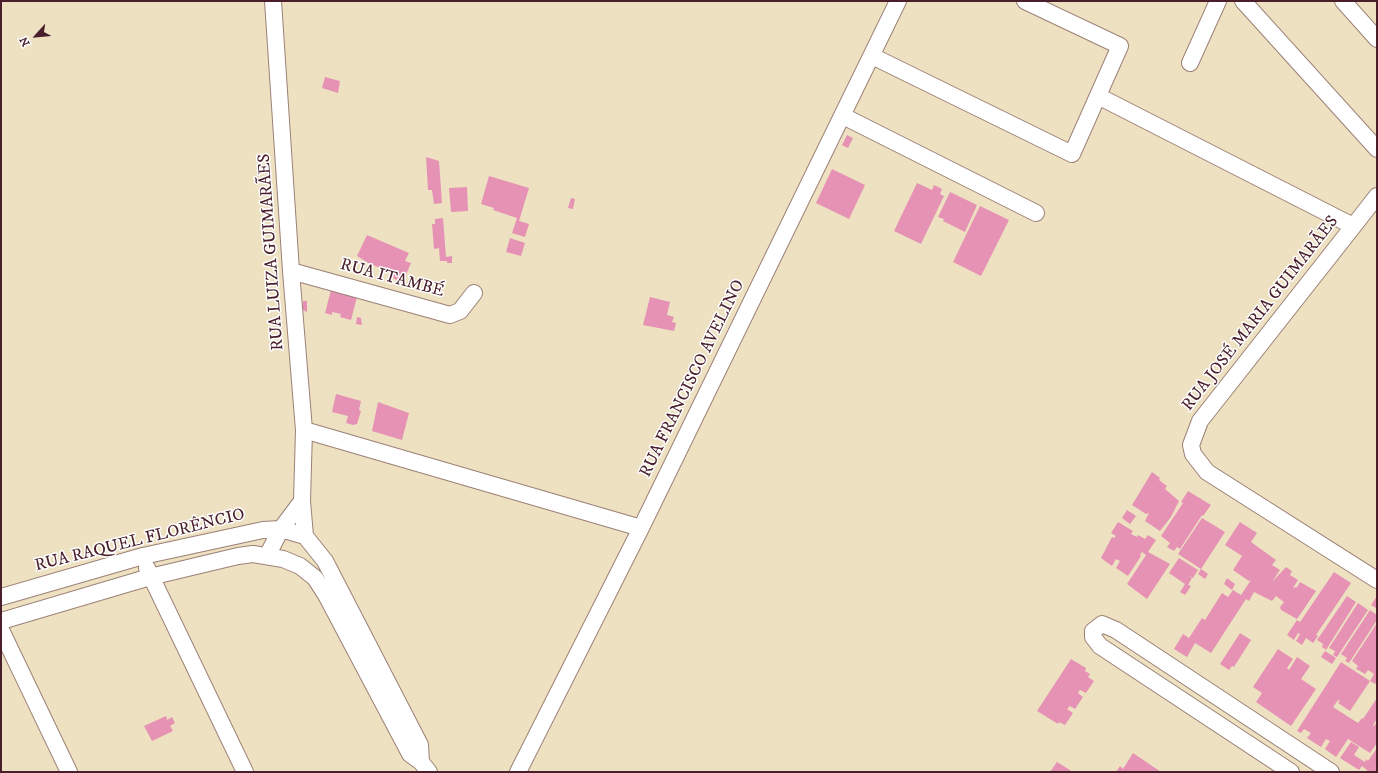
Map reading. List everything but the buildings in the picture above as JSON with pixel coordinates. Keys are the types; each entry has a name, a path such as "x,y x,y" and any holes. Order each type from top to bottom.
{"street":[{"name":"RUA LUIZA GUIMARÃES","path":"273,1 291,271 304,430 302,501 305,536"},
{"name":"RUA FRANCISCO AVELINO","path":"518,772 641,528 898,1"},
{"path":"872,56 1072,154 1120,46 1024,1"},
{"path":"1190,63 1218,1"},
{"path":"1243,1 1377,149"},
{"path":"1343,1 1377,39"},
{"path":"1098,96 1353,226"},
{"path":"843,116 1036,213"},
{"name":"RUA JOSÉ MARIA GUIMARÃES","path":"1377,196 1200,421 1191,445 1193,454 1198,463 1207,472 1377,580"},
{"name":"RUA ITAMBÉ","path":"291,271 450,315 460,311 474,293"},
{"path":"304,430 641,528"},
{"path":"267,556 281,529 302,501"},
{"name":"RUA RAQUEL FLORÊNCIO","path":"1,597 142,556 263,530 281,529 305,536"},
{"path":"305,536 325,561 333,575 420,745 426,769"},
{"path":"142,556 150,577 245,772"},
{"path":"1,621 150,577 238,556 267,556 300,566 315,578 326,595 410,754 426,769"},
{"path":"1289,745 1284,768 1100,646 1093,637 1093,631 1102,624 1116,630 1331,772"},
{"path":"1,630 69,772"}]}
